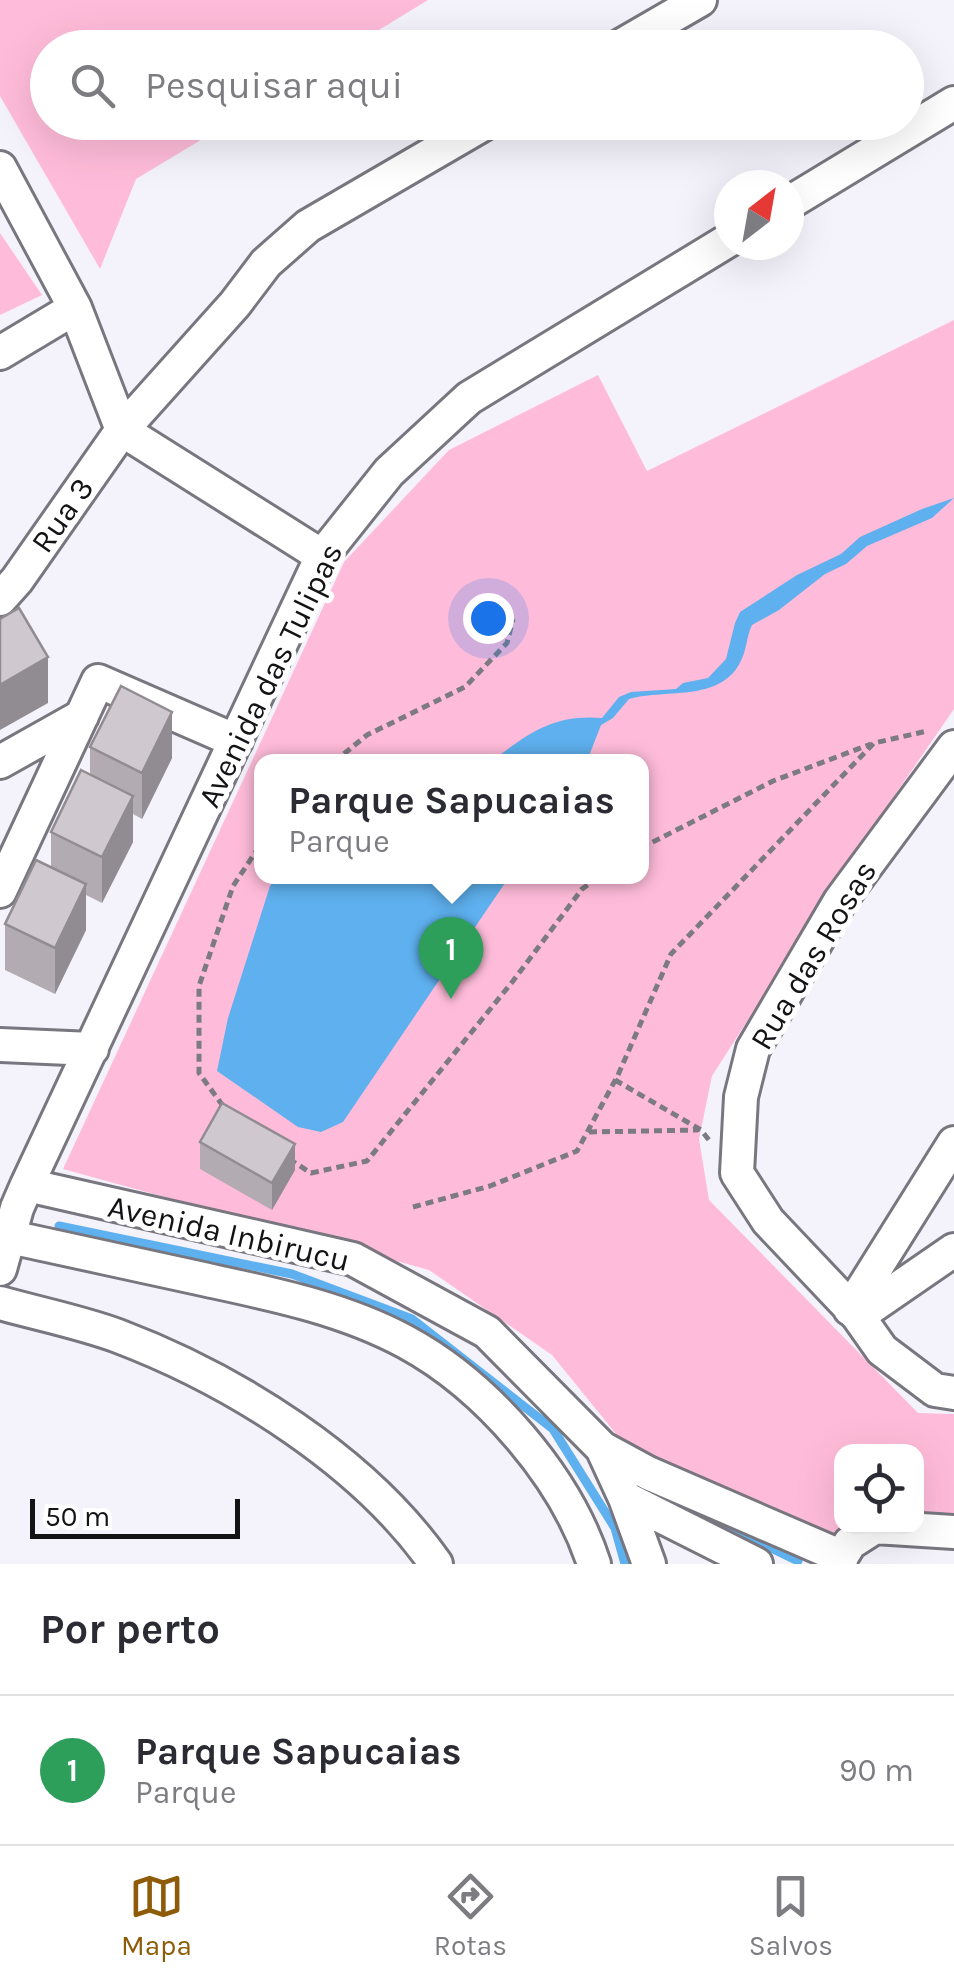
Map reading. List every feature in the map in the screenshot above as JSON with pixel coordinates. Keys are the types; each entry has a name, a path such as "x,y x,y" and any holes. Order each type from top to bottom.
{"street":[{"path":"648,30 700,0"},
{"path":"924,120 954,102"},
{"name":"Rua 3","path":"0,598 17,580 122,430 235,304 266,263 308,226 456,140"},
{"path":"804,194 892,140"},
{"path":"0,168 75,308 122,430 322,556"},
{"name":"Avenida das Tulipas","path":"0,1269 18,1210 322,556 389,472 469,398 714,249"},
{"path":"0,353 75,308"},
{"path":"0,891 98,681 236,740"},
{"path":"0,762 82,716"},
{"name":"Rua das Rosas","path":"946,738 840,902 753,1049 740,1097 738,1174 768,1222 854,1313 882,1350 935,1390 954,1393"},
{"path":"0,1045 92,1049"},
{"path":"854,1313 954,1143"},
{"name":"Avenida Inbirucu","path":"18,1210 353,1259 487,1332 602,1448 650,1564"},
{"name":"Avenida Inbirucu","path":"18,1210 306,1302 407,1342 470,1387 526,1440 583,1529 594,1564"},
{"path":"854,1313 954,1250"},
{"path":"0,1303 115,1335 219,1380 296,1430 352,1476 419,1540 436,1564"},
{"path":"602,1448 840,1561 850,1544 865,1534"},
{"path":"625,1498 756,1564"},
{"path":"924,1530 954,1532"}],"path":[{"path":"344,754 367,736 466,687 508,643 513,618"},
{"path":"649,844 773,782 874,743 946,738"},
{"path":"413,1206 490,1186 577,1152 616,1080 671,954 874,743"},
{"path":"228,1112 199,1073 199,986 233,886 254,854"},
{"path":"281,1154 311,1173 367,1162 589,884"},
{"path":"587,1133 701,1130 616,1080"}],"shaded area":[{"path":"0,0 428,0 379,30 30,30 30,140 201,140 136,179 100,269 0,96"},
{"path":"0,233 42,295 0,315"},
{"path":"954,320 954,709 859,847 712,1076 699,1139 709,1200 918,1413 954,1414 954,1517 924,1517 924,1444 834,1444 834,1534 850,1534 830,1545 621,1440 552,1355 429,1270 63,1169 254,756 254,884 649,884 649,754 255,754 344,562 449,450 598,375 647,471"}],"water":[{"path":"954,498 932,518 867,546 752,625 743,656 723,681 694,691 629,699 613,718 601,725 590,754 502,754 555,722 602,718 619,697 631,692 676,689 683,683 708,678 726,659 740,612 797,575 841,554 860,537"},
{"path":"504,884 343,1122 321,1132 298,1127 217,1071 228,1018 270,886"}],"building":[{"path":"19,608 48,657 0,685 0,619"},
{"path":"121,686 172,712 142,773 90,747"},
{"path":"81,770 133,796 102,857 51,832"},
{"path":"36,860 86,884 55,948 5,924"},
{"path":"222,1103 295,1144 272,1183 200,1142"}],"waterway":[{"path":"59,1226 292,1274 412,1319 553,1429 615,1528 625,1564"},
{"path":"683,1505 798,1561"}],"place":[{"name":"Parque Sapucaias","path":"451,999"}]}
